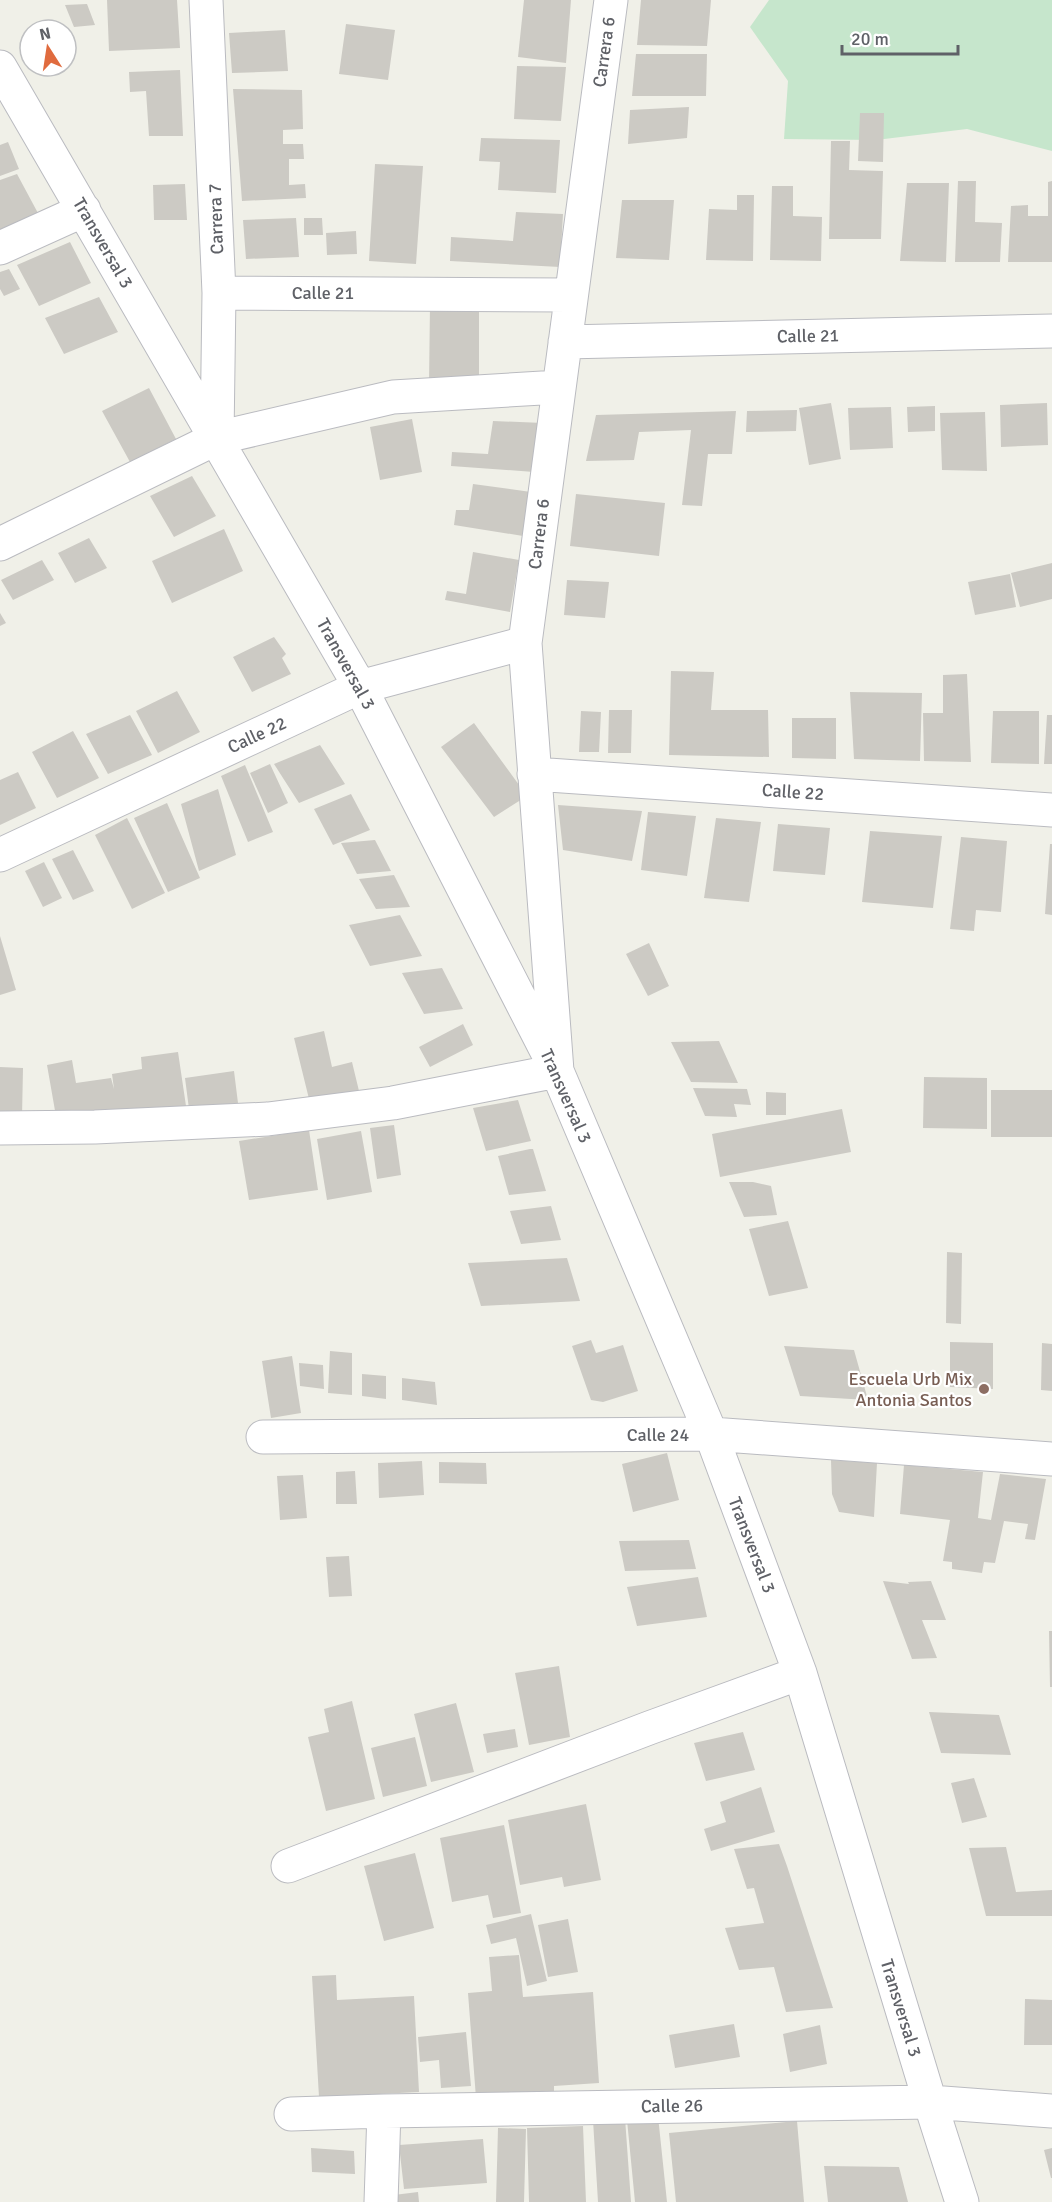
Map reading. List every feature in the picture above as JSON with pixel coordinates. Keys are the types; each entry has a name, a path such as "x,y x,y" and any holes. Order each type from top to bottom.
{"street":[{"name":"Carrera 7","path":"206,0 219,293 217,438"},
{"name":"Carrera 6","path":"557,1071 525,643 610,0"},
{"name":"Transversal 3","path":"0,67 360,687 557,1071 711,1434 800,1672 962,2202"},
{"path":"0,248 84,210"},
{"name":"Calle 21","path":"219,293 571,295"},
{"name":"Calle 21","path":"565,342 1052,331"},
{"path":"0,544 217,438 393,397 559,387"},
{"name":"Calle 22","path":"0,855 360,687 525,643"},
{"name":"Calle 22","path":"534,774 1052,810"},
{"path":"0,1128 95,1127 268,1119 393,1103 557,1071"},
{"name":"Calle 24","path":"263,1437 711,1434 1052,1459"},
{"path":"288,1866 800,1672"},
{"name":"Calle 26","path":"291,2114 930,2102 1052,2111"},
{"path":"381,2202 384,2111"}],"green space":[{"path":"769,0 1052,0 1052,151 967,129 876,140 784,139 788,81 750,27"}],"building":[{"path":"107,0 177,0 180,48 109,51"},
{"path":"524,0 571,0 566,63 518,57"},
{"path":"641,0 711,0 707,46 637,45"},
{"path":"87,4 95,25 78,27 78,18 70,18 65,5"},
{"path":"346,24 395,30 388,80 339,74"},
{"path":"285,30 288,71 232,73 229,33"},
{"path":"636,54 707,54 706,96 632,96"},
{"path":"517,66 566,67 561,121 514,119"},
{"path":"180,70 183,136 149,136 146,91 130,92 129,72"},
{"path":"233,89 302,90 303,129 283,130 283,144 303,144 304,159 289,159 289,185 305,184 306,198 242,201"},
{"path":"689,107 687,138 628,144 630,110"},
{"path":"860,113 884,113 883,162 858,161"},
{"path":"481,138 560,140 556,193 498,190 500,162 479,161"},
{"path":"831,141 850,141 849,170 883,171 881,239 829,239"},
{"path":"8,142 19,169 0,176 0,145"},
{"path":"375,164 423,166 416,264 369,261"},
{"path":"17,174 39,215 0,230 0,180"},
{"path":"958,181 976,181 975,222 1002,223 1000,262 955,262"},
{"path":"1052,181 1052,262 1008,262 1011,206 1028,205 1028,216 1048,216 1048,182"},
{"path":"907,183 949,183 946,262 900,261"},
{"path":"185,184 187,220 154,220 153,185"},
{"path":"772,186 793,186 793,216 822,217 821,261 770,260"},
{"path":"737,195 754,195 753,261 706,260 709,209 737,210"},
{"path":"622,200 674,200 669,260 616,258"},
{"path":"516,212 563,214 560,267 450,261 451,237 513,241"},
{"path":"296,218 299,257 246,259 243,220"},
{"path":"304,218 322,218 323,235 304,235"},
{"path":"356,231 357,254 327,255 326,233"},
{"path":"70,242 91,283 39,306 17,265"},
{"path":"9,269 20,289 4,296 0,289 0,272"},
{"path":"99,297 118,332 64,354 45,318"},
{"path":"430,305 479,305 479,384 429,384"},
{"path":"149,388 176,439 130,462 102,411"},
{"path":"831,403 841,459 809,465 799,408"},
{"path":"1047,403 1048,445 1001,447 1000,405"},
{"path":"935,406 935,431 908,432 907,407"},
{"path":"891,407 893,448 850,450 848,408"},
{"path":"797,410 796,431 746,432 747,411"},
{"path":"736,411 732,454 708,454 702,506 682,505 691,430 639,432 634,460 586,461 596,415"},
{"path":"985,412 987,471 942,470 940,413"},
{"path":"412,419 422,472 380,480 370,427"},
{"path":"493,421 543,423 534,472 451,466 452,452 488,454"},
{"path":"192,476 216,516 174,537 150,496"},
{"path":"473,484 531,492 523,536 454,525 456,510 469,510"},
{"path":"576,494 665,503 659,556 570,546"},
{"path":"224,529 243,571 172,603 152,561"},
{"path":"89,538 107,568 75,583 58,553"},
{"path":"473,552 519,560 510,612 445,600 447,591 466,594"},
{"path":"42,560 54,580 13,600 1,580"},
{"path":"1052,563 1052,599 1020,607 1011,573"},
{"path":"1010,574 1016,607 975,615 968,582"},
{"path":"567,580 609,582 605,618 564,615"},
{"path":"0,613 6,623 0,626"},
{"path":"274,637 286,654 282,658 291,674 252,692 233,657"},
{"path":"671,671 714,672 711,710 768,710 769,757 669,755"},
{"path":"967,674 971,762 924,761 923,713 943,713 943,675"},
{"path":"177,691 200,732 158,753 136,711"},
{"path":"850,692 922,693 920,761 854,759"},
{"path":"609,710 632,710 631,753 608,753"},
{"path":"581,711 601,712 599,752 579,752"},
{"path":"993,711 1039,711 1039,764 991,763"},
{"path":"130,715 152,755 108,774 86,734"},
{"path":"1047,715 1052,715 1052,764 1044,764"},
{"path":"792,718 836,718 836,759 792,758"},
{"path":"474,723 527,796 494,817 441,747"},
{"path":"73,731 99,778 57,798 32,752"},
{"path":"320,745 345,784 299,803 274,764"},
{"path":"270,764 288,803 268,813 250,773"},
{"path":"245,765 273,832 248,842 221,776"},
{"path":"18,772 36,808 0,825 0,780"},
{"path":"218,789 236,855 199,871 181,804"},
{"path":"351,794 370,830 333,845 314,809"},
{"path":"167,803 200,878 168,892 134,818"},
{"path":"558,805 642,811 632,861 563,850"},
{"path":"648,812 696,816 687,876 641,870"},
{"path":"127,818 165,893 132,909 95,835"},
{"path":"716,818 761,822 749,902 704,898"},
{"path":"778,824 830,828 825,875 773,871"},
{"path":"870,831 942,836 933,908 862,902"},
{"path":"961,837 1007,841 1001,912 976,910 974,931 950,929"},
{"path":"375,840 391,871 357,874 341,843"},
{"path":"1050,844 1052,844 1052,915 1045,914"},
{"path":"73,850 94,891 73,900 52,859"},
{"path":"44,862 62,898 43,907 25,871"},
{"path":"394,875 410,907 376,909 359,879"},
{"path":"400,915 422,956 370,966 349,925"},
{"path":"0,936 16,990 0,995"},
{"path":"649,943 669,986 648,996 626,954"},
{"path":"442,968 463,1009 424,1014 402,973"},
{"path":"463,1024 473,1045 430,1067 419,1047"},
{"path":"324,1031 332,1067 352,1062 359,1091 310,1103 294,1038"},
{"path":"719,1041 738,1083 691,1082 671,1042"},
{"path":"178,1052 186,1106 57,1122 47,1065 72,1060 76,1083 111,1078 114,1089 112,1074 142,1069 141,1057"},
{"path":"0,1067 23,1068 22,1117 0,1116"},
{"path":"234,1071 238,1103 189,1109 185,1078"},
{"path":"924,1077 987,1078 987,1129 923,1128"},
{"path":"693,1088 747,1089 751,1105 734,1104 737,1117 705,1116"},
{"path":"991,1090 1052,1090 1052,1137 991,1137"},
{"path":"766,1092 786,1093 786,1115 766,1115"},
{"path":"518,1100 531,1141 486,1151 473,1108"},
{"path":"842,1109 851,1152 720,1177 712,1134"},
{"path":"394,1125 401,1175 377,1179 370,1128"},
{"path":"309,1130 318,1190 249,1200 239,1141"},
{"path":"361,1131 372,1192 327,1200 317,1139"},
{"path":"533,1149 546,1191 509,1195 498,1156"},
{"path":"729,1182 753,1182 771,1186 777,1215 744,1217"},
{"path":"551,1206 561,1240 521,1244 510,1211"},
{"path":"788,1221 808,1288 769,1296 749,1229"},
{"path":"947,1252 962,1253 961,1324 946,1323"},
{"path":"567,1258 580,1301 481,1306 468,1263"},
{"path":"591,1340 596,1353 623,1345 638,1391 603,1402 591,1400 572,1346"},
{"path":"950,1342 993,1343 993,1389 950,1387"},
{"path":"1042,1343 1052,1344 1052,1391 1041,1390"},
{"path":"784,1346 854,1350 868,1400 800,1396"},
{"path":"330,1351 352,1353 352,1395 328,1393"},
{"path":"292,1356 301,1413 271,1418 262,1361"},
{"path":"299,1363 323,1365 324,1389 300,1386"},
{"path":"362,1374 386,1376 386,1399 362,1396"},
{"path":"402,1378 435,1382 437,1405 402,1400"},
{"path":"667,1453 679,1500 633,1512 622,1464"},
{"path":"831,1460 877,1463 874,1517 839,1512 832,1494"},
{"path":"422,1461 424,1495 379,1498 378,1463"},
{"path":"439,1462 486,1463 487,1484 439,1483"},
{"path":"904,1465 983,1472 978,1518 991,1520 1000,1474 1046,1479 1035,1540 1025,1539 1028,1524 1004,1521 995,1563 984,1562 982,1573 952,1569 952,1562 943,1561 950,1520 900,1514"},
{"path":"355,1471 357,1504 336,1504 336,1472"},
{"path":"303,1475 307,1518 280,1520 277,1476"},
{"path":"689,1540 696,1569 625,1571 619,1541"},
{"path":"349,1556 352,1596 329,1597 326,1557"},
{"path":"698,1577 707,1617 637,1626 627,1587"},
{"path":"883,1581 909,1584 908,1582 931,1581 946,1620 922,1620 937,1658 912,1659"},
{"path":"1049,1631 1052,1631 1052,1687 1050,1687"},
{"path":"559,1666 570,1737 529,1745 515,1673"},
{"path":"352,1701 375,1799 326,1811 308,1737 329,1732 324,1709"},
{"path":"456,1703 474,1772 431,1782 414,1714"},
{"path":"929,1712 999,1715 1011,1755 941,1753"},
{"path":"515,1729 518,1747 487,1753 483,1734"},
{"path":"743,1732 755,1770 706,1781 694,1743"},
{"path":"415,1737 427,1786 383,1797 371,1748"},
{"path":"974,1778 987,1817 962,1823 951,1783"},
{"path":"761,1787 775,1832 711,1851 704,1829 726,1822 720,1802"},
{"path":"586,1804 601,1880 564,1887 562,1877 520,1885 508,1820"},
{"path":"504,1825 521,1913 493,1918 488,1895 452,1902 440,1838"},
{"path":"779,1844 833,2008 786,2012 774,1967 739,1970 725,1928 764,1923 754,1888 747,1889 734,1849"},
{"path":"1006,1847 1016,1892 1052,1890 1052,1916 986,1916 969,1848"},
{"path":"415,1853 434,1928 384,1941 364,1866"},
{"path":"531,1914 547,1981 527,1986 516,1938 491,1944 486,1925"},
{"path":"568,1919 578,1972 548,1977 538,1925"},
{"path":"519,1955 523,1997 593,1992 599,2083 554,2086 554,2092 476,2098 468,1993 492,1991 489,1957"},
{"path":"336,1975 337,2000 414,1996 419,2092 319,2097 312,1976"},
{"path":"1025,1999 1052,2000 1052,2045 1024,2045"},
{"path":"734,2024 740,2057 675,2068 669,2035"},
{"path":"820,2025 827,2064 790,2072 783,2034"},
{"path":"466,2032 471,2086 441,2088 439,2060 420,2062 418,2037"},
{"path":"658,2116 667,2202 635,2202 627,2120"},
{"path":"625,2118 631,2202 598,2202 593,2120"},
{"path":"797,2121 804,2202 676,2202 669,2133"},
{"path":"583,2126 586,2202 529,2202 527,2128"},
{"path":"498,2128 526,2129 524,2202 496,2202"},
{"path":"483,2139 487,2183 404,2189 399,2145"},
{"path":"311,2148 354,2151 355,2174 312,2172"},
{"path":"1052,2148 1052,2178 1051,2178 1044,2150"},
{"path":"824,2166 899,2167 908,2202 828,2202"},
{"path":"418,2192 419,2202 395,2202 394,2195"}],"place":[{"name":"Escuela Urb Mix Antonia Santos","path":"984,1389"}]}
